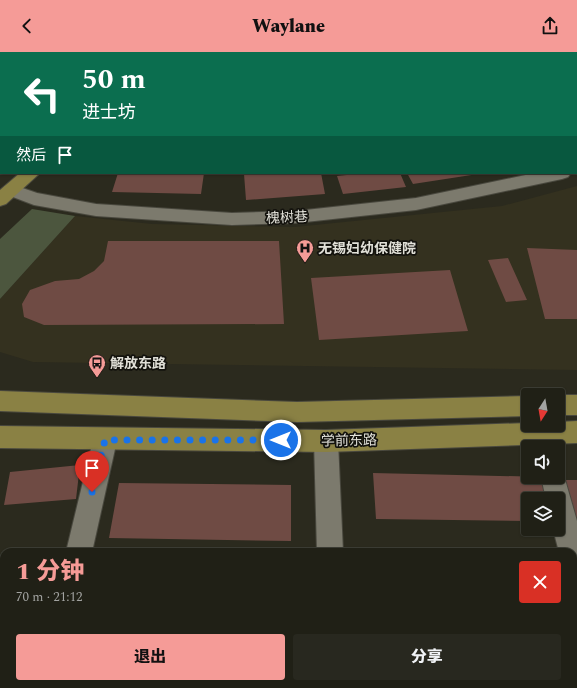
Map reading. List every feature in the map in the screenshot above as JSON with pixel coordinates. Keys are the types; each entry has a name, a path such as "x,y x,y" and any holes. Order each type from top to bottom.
{"main road":[{"path":"5,195 30,174"},
{"name":"学前东路","path":"0,402 297,412 521,406"},
{"path":"565,405 577,405"},
{"name":"学前东路","path":"544,440 577,432"},
{"name":"学前东路","path":"0,437 105,440 521,440"}],"street":[{"name":"槐树巷","path":"5,195 96,210 232,219 296,217 416,204 557,174"},
{"path":"80,548 105,440"},
{"path":"326,441 330,548"},
{"path":"555,484 571,548"}],"shaded area":[{"name":"无锡妇幼保健院","path":"577,186 577,370 33,362 0,352 0,299 75,216 152,224 295,227 502,206"}],"green space":[{"path":"32,209 75,216 0,299 0,239"}],"building":[{"path":"118,174 204,174 201,194 112,192"},
{"path":"244,174 321,174 325,194 246,200"},
{"path":"356,174 400,174 406,187 343,194 337,176"},
{"path":"408,174 478,174 413,184"},
{"path":"108,241 279,241 284,324 44,325 24,317 22,304 30,290 55,281 79,279 94,271 104,261"},
{"path":"527,248 577,250 577,319 545,319"},
{"path":"508,258 527,300 506,302 488,260"},
{"path":"450,270 468,331 319,340 311,278"},
{"path":"80,465 76,499 4,505 10,472"},
{"path":"373,473 521,476 521,484 548,484 549,492 521,492 521,521 376,519"},
{"path":"565,480 577,480 577,546 565,499 565,492 563,492 561,484 565,484"},
{"path":"119,483 291,485 291,541 109,538"}],"place":[{"name":"无锡妇幼保健院","path":"305,263"},
{"name":"解放东路","path":"97,378"}],"route":[{"path":"92,492 105,440 281,440"}]}
